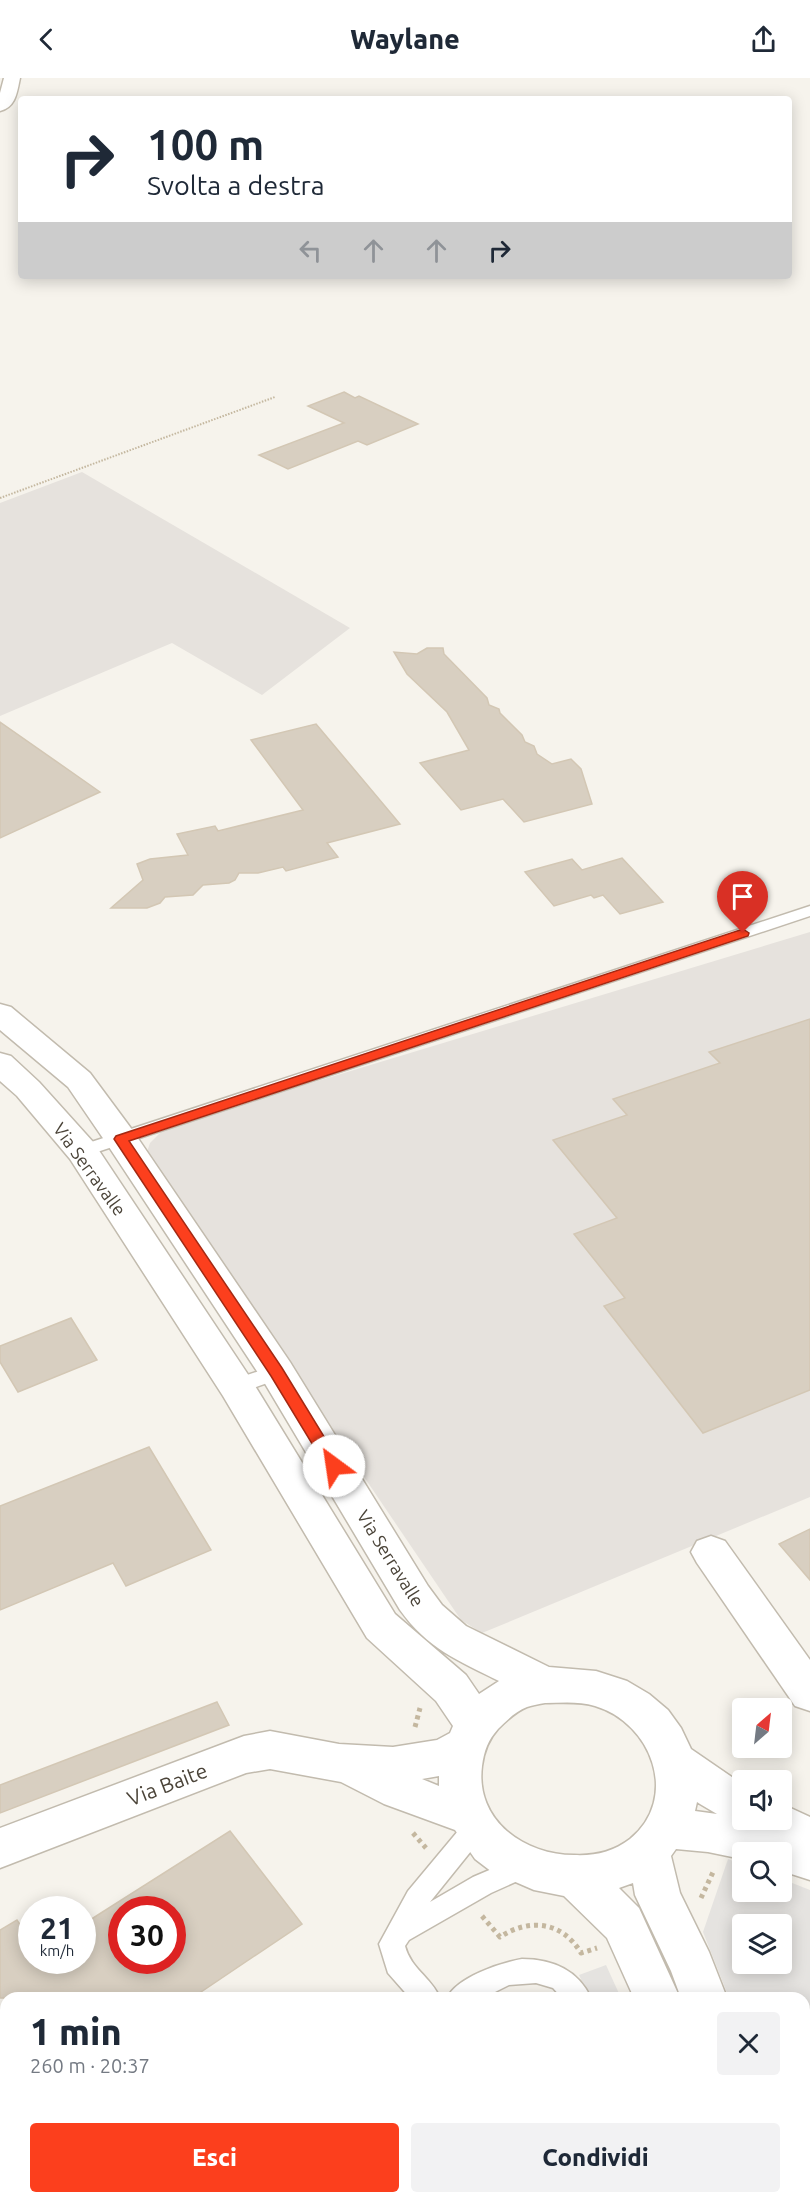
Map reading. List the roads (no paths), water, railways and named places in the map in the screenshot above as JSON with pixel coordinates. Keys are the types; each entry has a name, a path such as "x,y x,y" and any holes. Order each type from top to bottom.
{"street":[{"path":"0,106 6,101 12,78"},
{"name":"Via Serravalle","path":"0,1014 79,1080 121,1139 277,1372 414,1598 428,1617 452,1638 545,1685"},
{"name":"Via Serravalle","path":"0,1063 28,1089 82,1151 236,1386 381,1626 451,1688 470,1735"},
{"path":"711,1552 810,1693"},
{"path":"402,1777 443,1757 470,1735 495,1706 518,1692 545,1685 578,1685 611,1693 639,1710 662,1733 675,1762 679,1784 676,1807 658,1840 627,1865 603,1874 576,1877 549,1874 523,1866 496,1849 472,1822 460,1793 459,1769 470,1735"},
{"name":"Via Baite","path":"0,1848 244,1755 270,1750 402,1777 472,1822"},
{"path":"675,1762 732,1800"},
{"path":"792,1829 810,1838"},
{"path":"658,1840 708,1832 743,1839 810,1860"},
{"path":"658,1840 658,1895 693,1967 702,1992"},
{"path":"576,1877 623,1923 654,1992"}],"lane":[{"path":"82,1151 810,911"},
{"path":"236,1386 277,1372"},
{"path":"422,1992 397,1965 392,1944 417,1899 442,1868 472,1822"},
{"path":"400,1932 464,1895 523,1866"},
{"path":"472,1992 506,1974 535,1971 563,1981 573,1992"}]}
